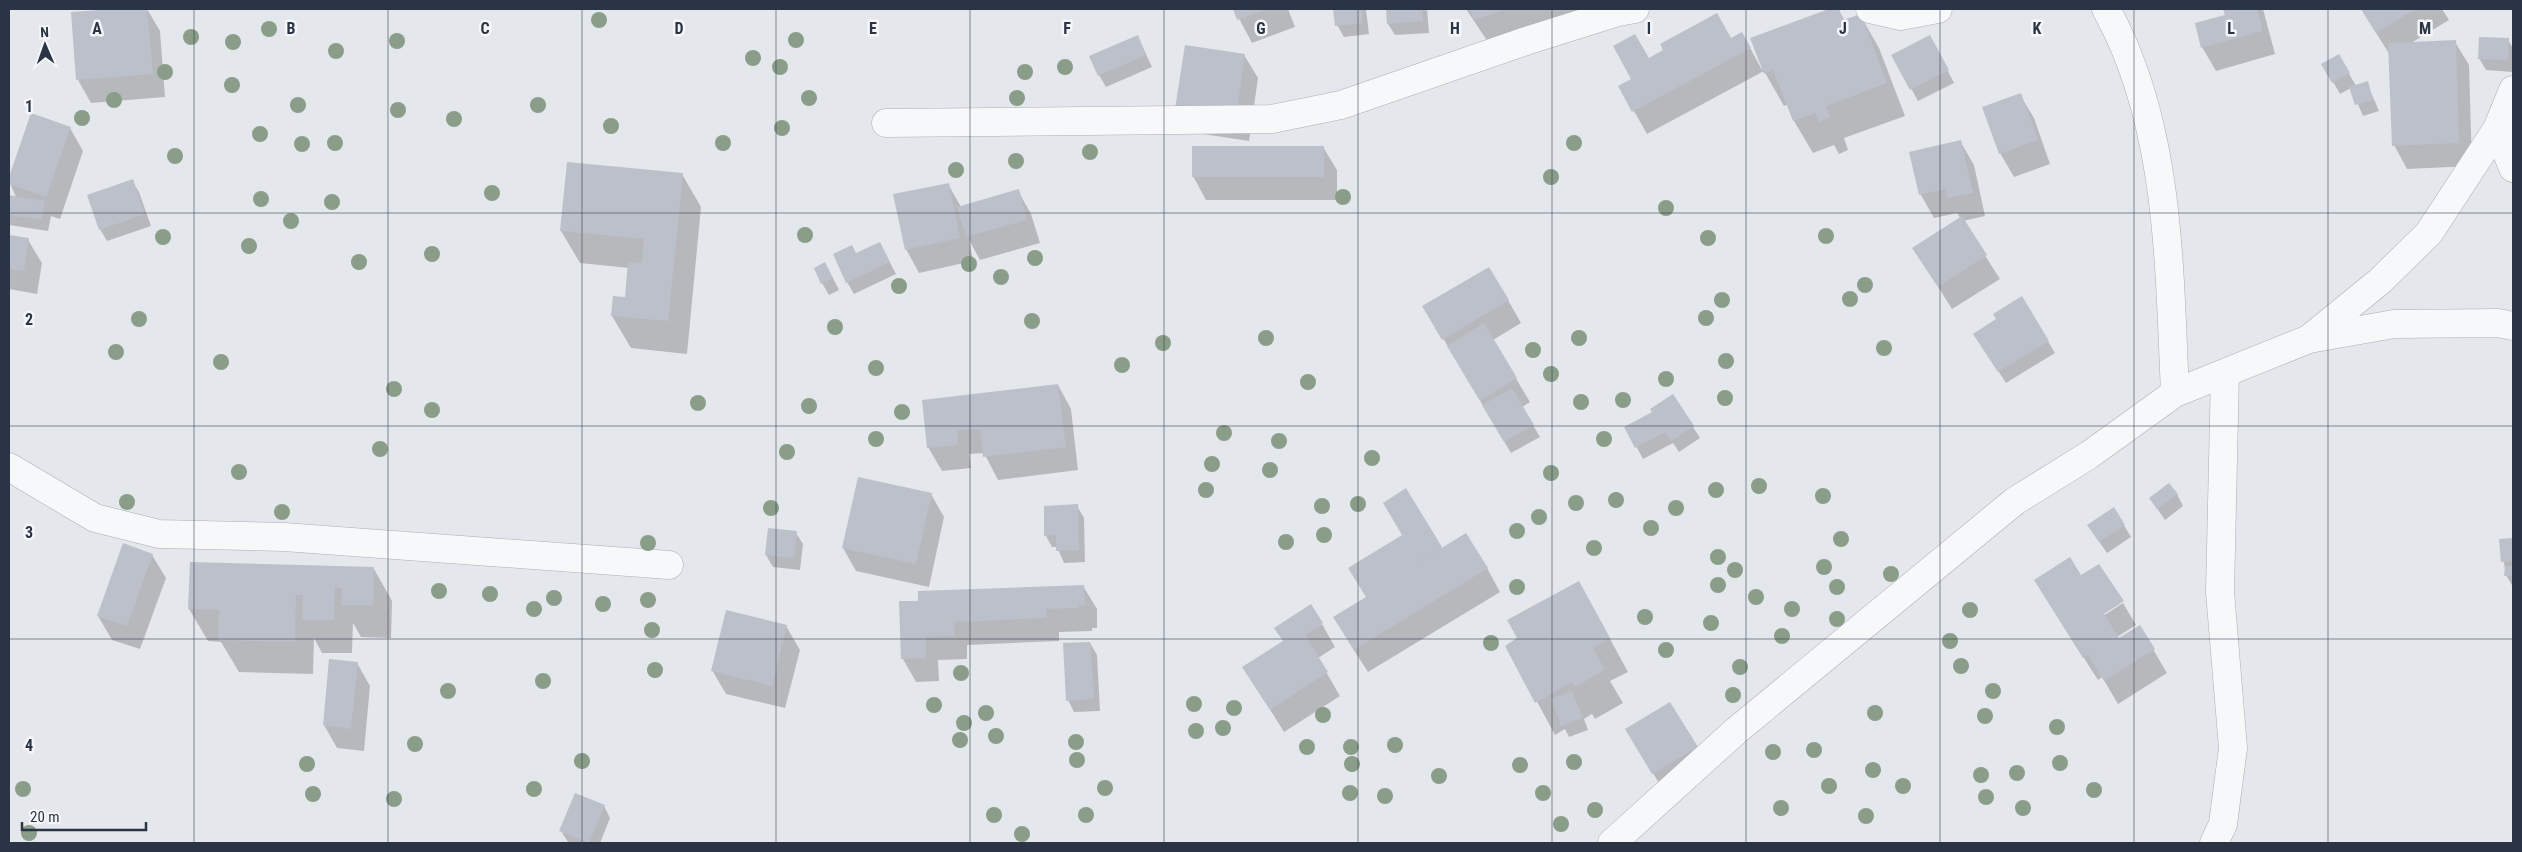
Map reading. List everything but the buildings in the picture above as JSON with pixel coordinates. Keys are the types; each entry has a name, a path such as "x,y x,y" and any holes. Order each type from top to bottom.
{"street":[{"path":"886,123 1272,119 1341,105 1526,41 1618,12 1635,9"},
{"path":"1870,9 1901,16 1938,9"},
{"path":"2106,9 2123,38 2139,84 2160,172 2168,248 2175,392"},
{"path":"2309,339 2380,281 2429,233 2498,129 2513,90"},
{"path":"2498,129 2513,168"},
{"path":"1612,843 1737,730 2015,501 2089,455 2175,392 2309,339 2394,324 2498,324 2513,326"},
{"path":"2214,843 2223,824 2233,748 2220,592 2225,373"},
{"path":"9,467 96,518 159,534 284,537 669,566"}]}
